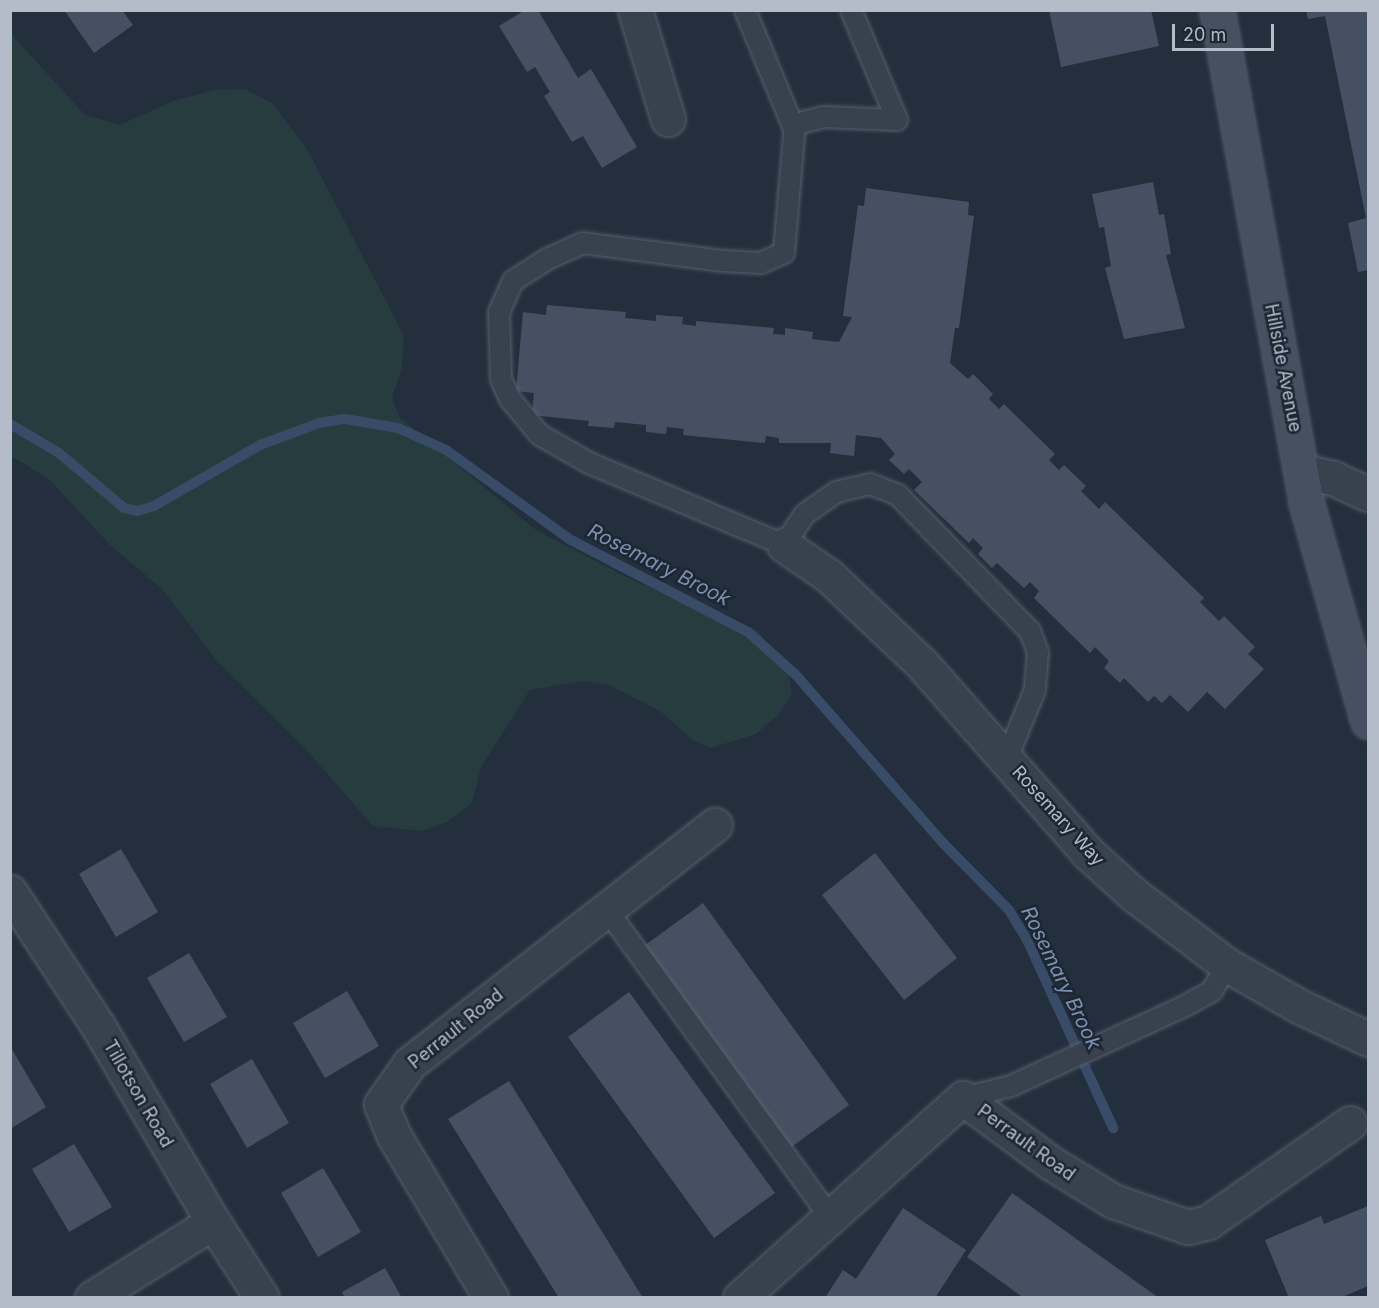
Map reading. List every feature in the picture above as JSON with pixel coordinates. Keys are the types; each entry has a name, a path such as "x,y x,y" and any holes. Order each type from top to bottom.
{"street":[{"path":"635,10 668,119"},
{"name":"Hillside Avenue","path":"1217,10 1309,512 1366,700"},
{"path":"1302,471 1343,481 1368,494"},
{"name":"Rosemary Way","path":"784,545 830,576 886,629 1007,758 1088,853 1166,922 1227,965 1297,1005 1368,1039"},
{"name":"Perrault Road","path":"491,1298 393,1134 381,1104 410,1063 715,825"},
{"name":"Tillotson Road","path":"10,892 98,1026 213,1222 262,1298"},
{"name":"Perrault Road","path":"740,1298 963,1098 1103,1196 1131,1210 1188,1227 1208,1222 1350,1123"},
{"path":"92,1298 213,1222"}],"lane":[{"path":"745,10 794,129 784,253 761,263 583,243 537,264 513,281 499,312 501,378 510,399 540,435 589,463 784,545 805,514 836,492 870,484 898,495 1030,631 1038,653 1035,690 1007,758"},
{"path":"794,129 803,121 824,117 897,120 851,10"},
{"path":"607,910 830,1217"},
{"path":"963,1098 1011,1086 1212,991 1227,965"}],"green space":[{"path":"11,34 85,115 120,125 173,101 215,90 245,89 273,104 307,149 404,336 402,367 392,397 399,417 536,530 628,578 758,631 789,675 792,694 779,714 756,734 711,748 693,740 660,711 609,685 586,681 530,690 481,767 472,803 447,822 422,831 373,826 302,745 217,661 162,589 110,545 49,479 11,456"}],"building":[{"path":"64,10 122,10 133,25 94,53"},
{"path":"525,10 538,10 578,78 591,69 637,147 602,168 583,136 572,142 544,96 550,92 535,67 527,72 499,26"},
{"path":"1049,10 1151,10 1159,46 1061,67"},
{"path":"1306,10 1368,10 1368,270 1358,272 1348,223 1366,218 1325,16 1308,19"},
{"path":"1153,182 1159,215 1164,214 1171,254 1166,255 1185,328 1124,339 1105,268 1111,266 1104,227 1099,228 1092,194"},
{"path":"866,188 969,202 968,215 974,216 959,328 955,328 950,363 968,379 973,374 993,394 989,399 999,409 1004,404 1055,454 1049,460 1059,470 1064,465 1086,486 1081,491 1099,509 1105,502 1204,598 1200,602 1219,621 1224,616 1255,647 1248,654 1264,669 1225,709 1207,692 1188,712 1170,695 1162,703 1154,696 1148,702 1124,678 1120,683 1104,668 1109,661 1095,647 1090,653 1034,598 1039,591 1030,582 1024,588 997,563 992,568 978,554 983,548 973,538 969,543 914,490 922,482 909,469 904,474 889,460 895,454 881,438 856,435 854,456 830,453 831,443 779,443 779,438 766,436 765,443 683,435 684,429 667,427 666,434 646,432 646,425 615,422 614,428 588,426 589,421 532,415 534,393 516,391 523,312 546,315 547,305 626,312 625,318 656,321 656,315 683,317 682,324 696,326 696,321 774,328 773,334 785,335 785,328 813,332 812,339 839,342 852,317 843,316 858,205 864,206"},
{"path":"121,849 158,912 116,937 79,874"},
{"path":"875,853 957,958 904,1000 822,895"},
{"path":"703,903 849,1105 790,1148 644,946"},
{"path":"189,953 227,1017 184,1042 147,978"},
{"path":"347,991 379,1046 325,1078 293,1023"},
{"path":"629,992 775,1193 714,1238 568,1037"},
{"path":"10,1046 46,1107 10,1129"},
{"path":"252,1059 289,1123 247,1148 210,1084"},
{"path":"509,1081 643,1298 559,1298 448,1119"},
{"path":"74,1144 112,1207 69,1232 32,1169"},
{"path":"323,1168 361,1232 318,1257 281,1193"},
{"path":"1012,1193 1159,1298 1024,1298 967,1257"},
{"path":"1368,1206 1368,1286 1340,1298 1289,1298 1265,1240 1321,1216 1324,1224"},
{"path":"903,1208 966,1250 935,1298 825,1298 843,1270 856,1279"},
{"path":"385,1268 402,1298 345,1298 342,1292"}],"waterway":[{"name":"Rosemary Brook","path":"10,424 59,453 124,508 137,511 154,506 260,445 319,423 345,419 398,428 446,450 571,540 748,632 795,674 943,843 1009,910 1028,942 1113,1128"}]}
